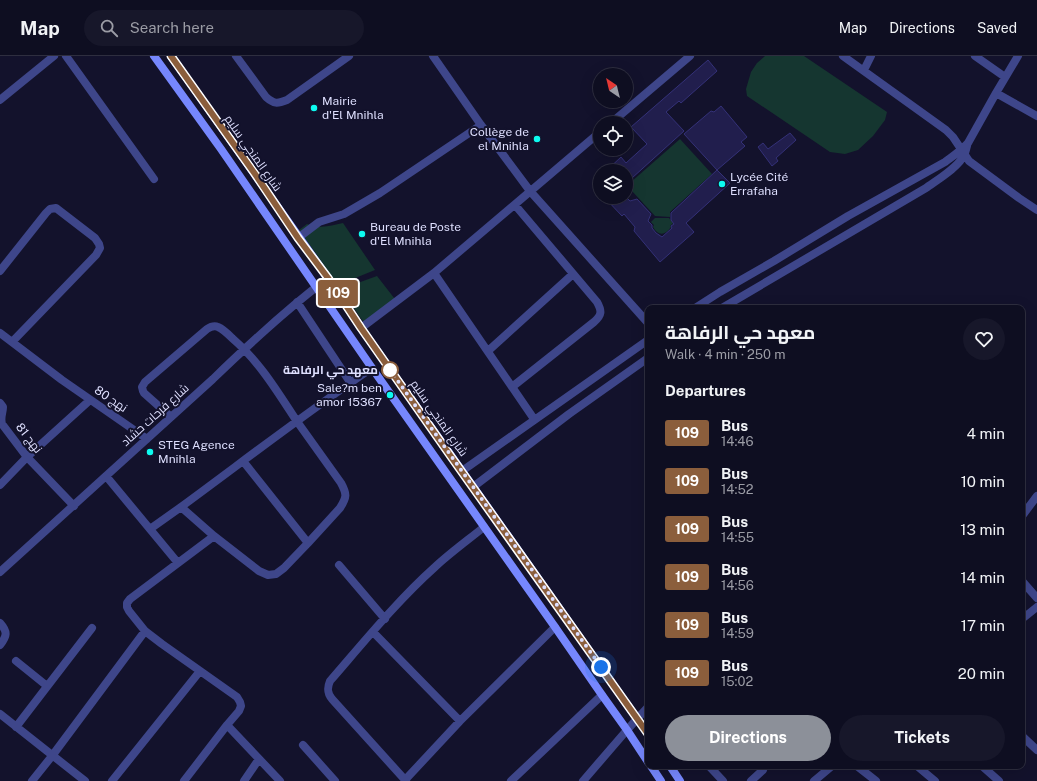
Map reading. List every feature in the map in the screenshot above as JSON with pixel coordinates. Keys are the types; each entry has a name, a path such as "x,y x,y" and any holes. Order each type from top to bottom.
{"main road":[{"name":"شارع المنجي سليم","path":"154,56 221,149 372,368 645,757"},
{"name":"شارع المنجي سليم","path":"171,56 645,730"},
{"path":"653,769 661,781"},
{"path":"672,769 680,781"}],"street":[{"path":"0,100 54,56"},
{"path":"66,56 154,179"},
{"path":"236,56 266,97 271,102 278,104 287,100 349,56"},
{"path":"433,56 481,125 530,191 645,320"},
{"path":"619,116 690,56"},
{"path":"843,56 946,130 953,137 969,161 1037,210"},
{"path":"864,70 871,56"},
{"path":"975,56 1005,77"},
{"path":"727,305 926,188 946,174 960,161 963,152 1018,56"},
{"path":"996,93 1037,116"},
{"path":"298,238 319,222 344,214 380,193 481,125"},
{"path":"361,328 434,273 593,138"},
{"path":"700,305 848,216 963,152"},
{"path":"512,387 599,318 601,312 597,302 515,205"},
{"path":"0,271 50,209 56,208 95,238 99,244 99,252 12,342"},
{"path":"434,273 534,419"},
{"path":"488,352 573,274"},
{"name":"شارع فرحات حشاد","path":"0,572 213,379 245,348 297,302 328,278"},
{"path":"720,292 725,305"},
{"path":"297,302 350,382"},
{"path":"171,417 143,391 142,387 145,382 206,329 213,326 223,329 245,348 264,372 341,483 346,496 340,508 284,568 276,574 268,575 259,571 214,536 181,507"},
{"name":"نهج 80","path":"0,334 62,380 147,439"},
{"path":"462,471 645,342"},
{"path":"473,487 568,414 645,360"},
{"path":"150,529 350,382 372,368"},
{"path":"0,485 27,457 90,400"},
{"name":"نهج 81","path":"0,403 4,407 1,416 2,424 27,457 74,506"},
{"path":"243,461 308,543"},
{"path":"106,476 178,563"},
{"path":"1025,512 1037,496"},
{"path":"484,527 435,566 373,632 330,681 327,690 332,699 406,781 460,721 555,628"},
{"path":"184,781 239,710 241,706 240,702 237,697 145,631 127,608 127,603 130,599 214,536"},
{"path":"339,565 385,619"},
{"path":"1025,584 1037,598"},
{"path":"1025,617 1037,607"},
{"path":"0,623 5,630 6,637 0,645"},
{"path":"16,727 92,628"},
{"path":"32,781 145,631"},
{"path":"373,632 460,721"},
{"path":"16,662 47,686"},
{"path":"112,781 200,671"},
{"path":"511,781 602,695"},
{"path":"583,781 645,710"},
{"path":"0,714 85,781"},
{"path":"227,725 280,781"},
{"path":"1025,738 1035,746"},
{"path":"303,745 335,781"},
{"path":"244,781 259,759"},
{"path":"712,769 723,781"},
{"path":"751,781 763,769"},
{"path":"816,780 828,769"},
{"path":"862,769 876,781"},
{"path":"921,769 935,781"},
{"path":"985,769 997,780"}],"green space":[{"path":"765,56 804,56 887,112 885,120 873,136 858,150 845,154 830,152 747,96 746,89 751,72 757,63"},
{"path":"680,139 712,174 670,212 670,217 655,216 633,192 633,180"},
{"path":"655,218 669,218 673,223 669,230 662,234 657,232 653,227 654,225 651,222"},
{"path":"343,223 375,270 338,285 299,230 307,224 321,227"},
{"path":"377,276 398,303 366,323 362,320 341,289"}],"building":[{"path":"708,60 717,71 681,103 679,101 666,112 684,131 633,177 633,164 614,164 621,157 626,163 647,144 633,129 633,125"},
{"path":"721,106 747,137 741,142 745,146 717,170 684,134 711,111 714,112"},
{"path":"790,133 796,140 776,158 778,161 772,166 758,147 763,143 768,149"},
{"path":"717,170 730,183 686,223 694,232 660,262 634,231 635,227 624,214 622,216 611,204 633,204 633,200 637,199 651,214 648,221 656,233 662,237 672,228 671,226 674,224 671,220 671,213"}],"bus line":[{"name":"109","path":"171,56 255,174 298,238 328,278 452,458 645,730"}],"place":[{"name":"Mairie d'El Mnihla","path":"314,108"},
{"name":"Collège de el Mnihla","path":"537,139"},
{"name":"Lycée Cité Errafaha","path":"722,184"},
{"name":"Bureau de Poste d'El Mnihla","path":"362,234"},
{"name":"معهد حي الرفاهة","path":"390,370"},
{"name":"Sale?m ben amor 15367","path":"390,395"},
{"name":"STEG Agence Mnihla","path":"150,452"}],"route":[{"path":"390,370 388,367 601,667"}]}
